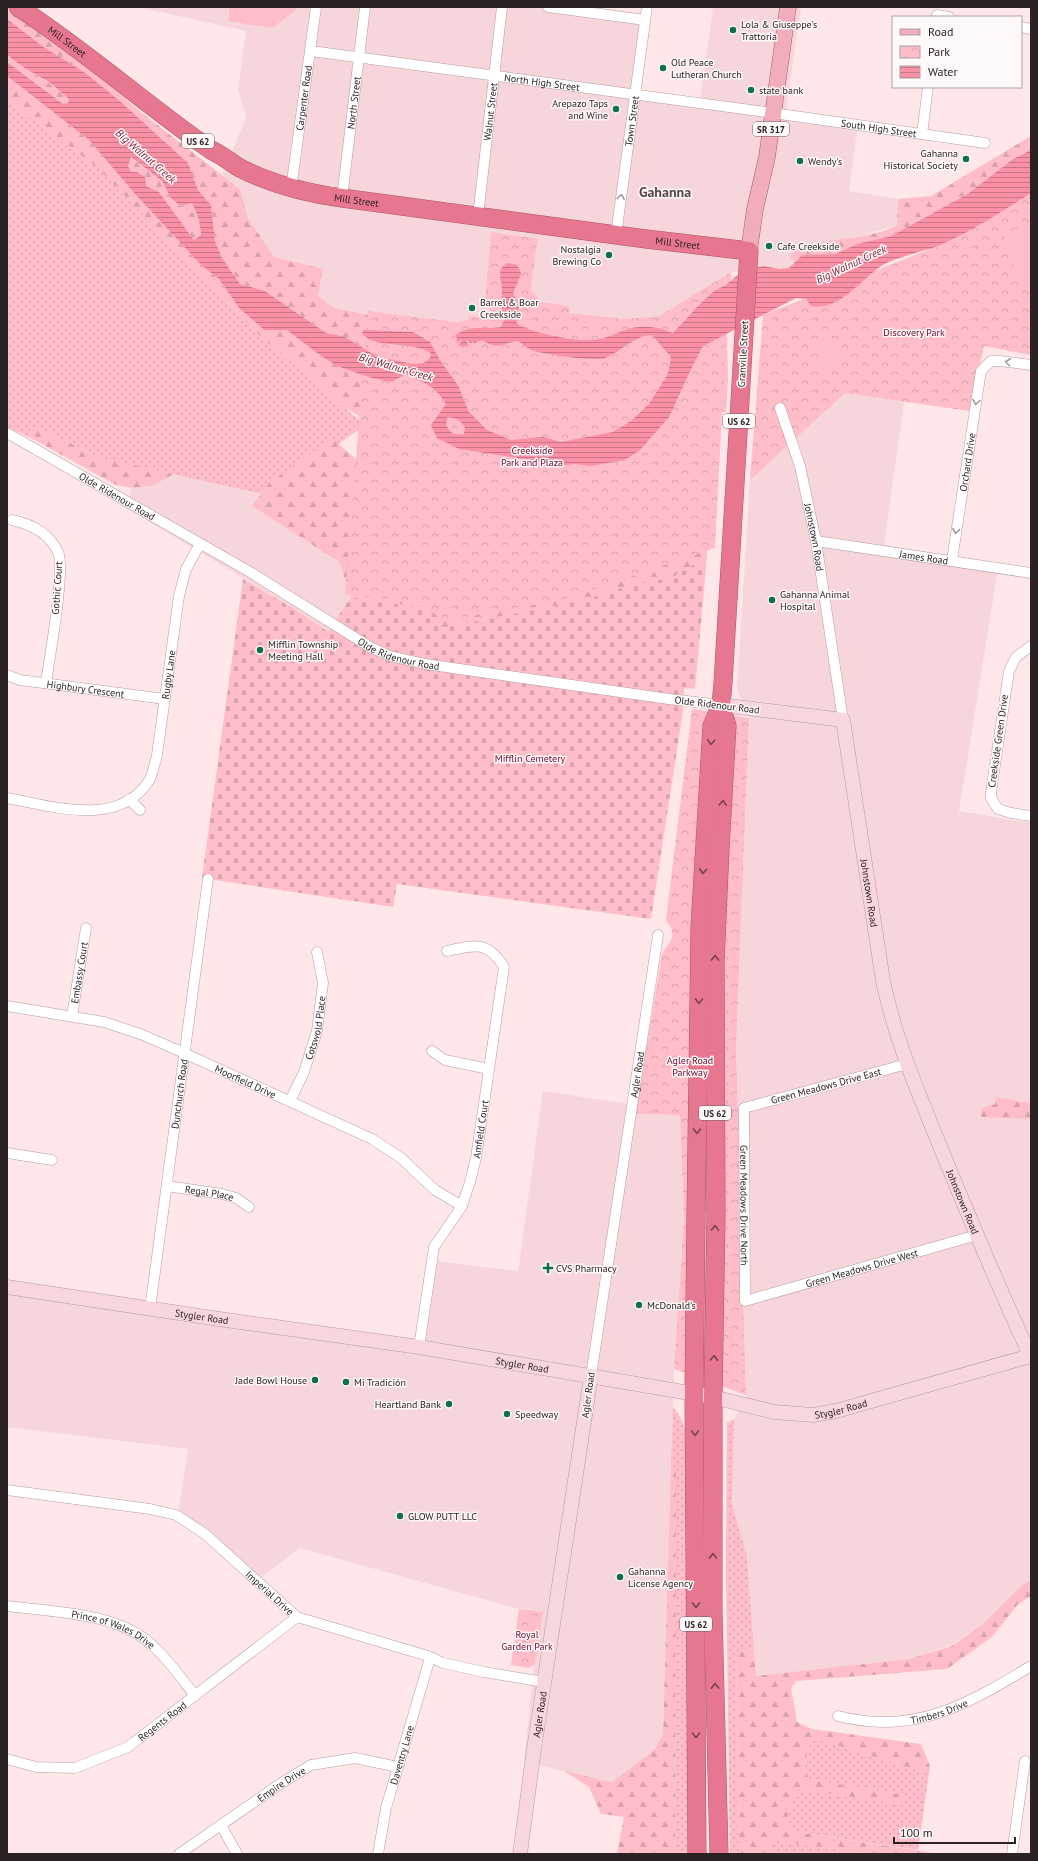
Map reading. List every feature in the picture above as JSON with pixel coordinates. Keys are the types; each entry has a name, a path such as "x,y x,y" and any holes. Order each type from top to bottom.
{"highway":[{"name":"Mill Street","path":"18,7 71,42 142,100 211,150 245,170 291,189 306,193 616,235 749,256"},
{"name":"Granville Street","path":"721,705 749,256"},
{"name":"US 62","path":"697,1854 694,1394 700,926 712,726 721,705"},
{"name":"US 62","path":"719,1854 713,1612 713,1397 716,1216 715,962 718,872 727,726 721,705"},
{"path":"712,1854 717,1795"}],"main road":[{"name":"Granville Street","path":"749,256 755,209 767,156 788,7"},
{"name":"Olde Ridenour Road","path":"721,705 843,720"},
{"name":"Johnstown Road","path":"843,720 883,982 893,1022 907,1064 977,1235 1031,1357"},
{"name":"Stygler Road","path":"7,1287 419,1347 713,1397 774,1412 813,1415 836,1412 1031,1357"},
{"name":"Agler Road","path":"520,1854 544,1682 591,1376"}],"street":[{"name":"Carpenter Road","path":"291,189 316,7"},
{"name":"North Street","path":"342,198 365,7"},
{"name":"Walnut Street","path":"478,216 502,7"},
{"path":"548,7 645,20"},
{"name":"Town Street","path":"616,235 647,7"},
{"name":"North High Street","path":"311,51 773,113"},
{"path":"922,134 928,88"},
{"name":"South High Street","path":"773,113 985,143"},
{"name":"Orchard Drive","path":"952,560 981,371 991,361 1031,365"},
{"name":"Johnstown Road","path":"780,408 800,466 816,541 843,720"},
{"name":"Olde Ridenour Road","path":"7,433 286,594 360,642 390,656 425,664 721,705"},
{"name":"Gothic Court","path":"12,520 28,523 41,532 51,542 58,553 60,567 58,593 46,683"},
{"name":"James Road","path":"816,541 952,560 1031,573"},
{"name":"Rugby Lane","path":"7,798 85,811 113,808 134,797 150,779 157,755 179,596 186,569 200,544"},
{"name":"Creekside Green Drive","path":"1031,646 1016,657 1009,671 991,798 998,809 1011,813 1031,816"},
{"name":"Highbury Crescent","path":"7,675 20,680 165,699"},
{"path":"130,799 140,810"},
{"name":"Dunchurch Road","path":"150,1309 208,879"},
{"name":"Embassy Court","path":"72,1016 86,928"},
{"name":"Agler Road","path":"591,1376 658,935"},
{"name":"Amfield Court","path":"419,1347 434,1247 462,1206 476,1158 504,967 495,954 483,947 470,946 447,951"},
{"name":"Cotswold Place","path":"290,1101 304,1072 317,1031 323,983 318,952"},
{"name":"Moorfield Drive","path":"7,1006 104,1022 184,1053 372,1139 401,1158 435,1190 462,1206"},
{"path":"432,1051 445,1060 489,1068"},
{"name":"Green Meadows Drive East","path":"744,1108 907,1064"},
{"name":"Green Meadows Drive North","path":"744,1108 745,1301"},
{"path":"7,1153 52,1160"},
{"name":"Regal Place","path":"167,1186 222,1194 236,1198 249,1207"},
{"name":"Green Meadows Drive West","path":"745,1301 977,1235"},
{"name":"Imperial Drive","path":"7,1490 150,1509 176,1514 205,1534 297,1617 443,1663 484,1672 544,1682"},
{"name":"Prince of Wales Drive","path":"7,1606 98,1618 125,1627 152,1644 195,1696"},
{"name":"Regents Road","path":"7,1759 36,1767 75,1768 128,1747 297,1617"},
{"name":"Daventry Lane","path":"378,1854 386,1808 430,1658"},
{"name":"Timbers Drive","path":"838,1716 857,1721 869,1722 891,1722 926,1718 966,1703 1031,1666"},
{"name":"Empire Drive","path":"179,1854 283,1782 311,1765 355,1758 398,1767"},
{"path":"1012,1854 1025,1761"},
{"path":"221,1825 237,1854"}],"shaded area":[{"path":"138,7 557,7 650,20 641,91 700,99 713,7 801,7 786,111 858,123 849,191 898,199 897,225 861,236 818,243 790,258 795,261 789,268 780,269 763,266 731,272 659,316 621,319 569,313 569,306 539,302 537,296 531,290 537,243 539,239 492,232 489,261 492,313 484,317 470,316 468,320 456,322 368,311 367,314 334,308 318,296 323,269 274,257 248,218 240,189 222,175 246,118 238,89 246,31"},
{"path":"845,392 904,402 884,545 999,563 959,811 1031,823 1031,1103 997,1097 995,1104 981,1108 982,1117 1031,1119 1031,1580 1022,1585 984,1623 952,1645 909,1659 756,1676 747,1557 732,1504 734,1419 746,1395 736,1048 749,718 737,689 750,480"},
{"path":"174,474 261,493 252,506 339,562 351,597 329,633 293,608 123,506 132,488 152,486"},
{"path":"543,1091 637,1105 638,1114 680,1115 684,1218 674,1369 663,1734 654,1750 612,1782 524,1762 534,1666 542,1612 519,1609 300,1548 260,1578 178,1514 188,1449 7,1427 7,1283 416,1340 426,1260 518,1271"}],"green space":[{"path":"229,7 296,7 295,11 272,28 229,21"},
{"path":"7,10 75,55 142,113 240,189 248,218 274,257 323,269 318,296 334,308 442,329 363,330 362,334 378,357 345,338 326,333 265,291 240,284 222,258 215,241 211,205 198,190 188,163 120,101 84,72 45,48 7,19"},
{"path":"7,55 26,69 48,82 69,99 68,104 63,104 7,62"},
{"path":"7,76 89,140 136,195 201,265 219,279 239,308 264,330 287,330 317,353 727,333 728,379 726,412 376,426 344,407 259,335 98,168 7,100"},
{"path":"7,100 98,168 259,335 365,425 267,495 101,458 37,427 30,429 31,438 7,427"},
{"path":"1031,136 1031,150 1013,159 966,195 891,236 857,244 835,254 802,255 795,261 790,258 794,250 809,245 868,235 897,225 898,199 931,196"},
{"path":"130,157 162,181 171,198 180,206 192,203 199,220 201,235 194,240 159,192 146,186 131,173 128,166"},
{"name":"Discovery Park","path":"1031,190 1031,355 984,346 969,411 845,393 750,480 763,315 938,246"},
{"path":"1031,220 1031,292 1014,266 1008,253 1004,238"},
{"name":"Creekside Park and Plaza","path":"491,232 539,239 537,243 531,290 537,296 539,302 570,306 569,313 625,319 659,316 731,272 725,353 715,548 565,599 445,621 430,610 408,601 345,594 368,311 456,322 468,320 469,316 484,317 492,313 485,302"},
{"path":"592,316 615,318 615,321 591,326 537,322 559,320 583,323"},
{"path":"832,337 841,367 825,373 815,342"},
{"path":"37,427 101,458 174,474 152,486 132,488 116,485 31,438 30,429"},
{"path":"332,438 366,468 705,517 707,556 672,578 630,585 588,599 442,628 423,608 351,597 339,562 252,506 269,483"},
{"name":"Mifflin Cemetery","path":"707,556 695,689 684,688 683,711 651,919 397,884 393,907 202,878 243,579 293,608 328,632 351,597 423,608 442,628 588,599 630,585 672,578"},
{"name":"Agler Road Parkway","path":"692,709 749,718 736,1048 746,1395 674,1369 684,1218 680,1115 637,1114 637,1105 662,954 672,937 672,930 666,920"},
{"path":"996,1097 1031,1103 1031,1119 981,1117 981,1108 995,1104"},
{"path":"673,1407 681,1418 686,1433 688,1854 675,1854 671,1462"},
{"path":"734,1419 732,1504 747,1557 754,1649 736,1651 739,1854 730,1854 726,1570 727,1423"},
{"path":"671,1462 676,1469 675,1854 617,1854 624,1817 601,1814 589,1787 564,1771 612,1782 654,1750 663,1734"},
{"path":"1031,1580 1031,1596 1018,1604 992,1637 947,1669 796,1681 791,1688 797,1722 812,1729 921,1744 930,1766 922,1772 817,1739 810,1743 804,1767 809,1779 906,1795 909,1800 901,1804 803,1790 796,1792 787,1820 791,1831 940,1854 869,1854 777,1841 771,1844 770,1854 739,1854 736,1651 754,1649 756,1676 909,1659 952,1646 984,1623 1022,1585"},
{"name":"Royal Garden Park","path":"519,1609 543,1612 535,1664 529,1668 511,1665"},
{"path":"817,1739 922,1772 930,1766 918,1850 791,1831 787,1820 796,1792 803,1790 901,1804 906,1795 809,1779 804,1767 810,1743"},
{"path":"777,1841 869,1854 770,1854 771,1844"}],"water":[{"name":"Big Walnut Creek","path":"7,19 45,48 84,72 120,101 188,163 198,190 211,205 215,241 222,258 240,284 265,291 326,333 345,337 378,357 413,364 424,363 430,358 431,353 413,347 375,341 368,339 362,334 363,330 413,332 430,342 441,362 458,385 469,412 487,430 511,440 543,437 561,442 613,432 631,421 649,404 668,374 671,357 652,335 640,338 605,358 591,359 537,352 529,349 518,341 497,346 482,340 475,343 472,342 471,344 467,340 466,341 469,345 463,347 458,345 462,341 461,340 457,343 456,335 461,332 472,328 501,327 505,318 516,319 517,324 533,331 576,340 597,339 637,327 662,329 673,333 714,291 726,285 742,271 763,266 780,269 789,268 802,255 835,254 857,244 891,236 966,195 1013,159 1031,150 1031,193 985,221 938,246 885,264 840,300 831,304 811,306 806,299 796,298 703,346 669,417 640,450 625,460 590,466 576,464 565,465 459,449 437,438 431,425 446,404 434,389 424,382 406,374 391,382 372,378 337,366 287,330 264,330 239,308 219,279 201,265 136,195 89,140 7,76 7,62 63,104 68,103 69,99 49,82 26,69 7,55","holes":["131,157 162,181 171,198 180,206 192,203 199,220 201,235 194,240 159,192 146,186 145,177 137,172 131,172 128,166","447,417 460,421 465,428 464,434 457,435 451,432 446,425"]},
{"path":"508,263 517,266 520,269 521,274 513,293 519,308 517,316 505,316 502,308 500,274 504,265"}],"place":[{"name":"Lola & Giuseppe's Trattoria","path":"733,30"},
{"name":"Old Peace Lutheran Church","path":"663,68"},
{"name":"state bank","path":"751,90"},
{"name":"Arepazo Taps and Wine","path":"616,109"},
{"name":"Gahanna Historical Society","path":"966,159"},
{"name":"Wendy's","path":"800,161"},
{"name":"Cafe Creekside","path":"769,246"},
{"name":"Nostalgia Brewing Co","path":"609,255"},
{"name":"Barrel & Boar Creekside","path":"472,308"},
{"name":"Gahanna Animal Hospital","path":"772,600"},
{"name":"Mifflin Township Meeting Hall","path":"260,650"},
{"name":"CVS Pharmacy","path":"548,1268"},
{"name":"McDonald's","path":"639,1305"},
{"name":"Jade Bowl House","path":"315,1380"},
{"name":"Mi Tradición","path":"346,1382"},
{"name":"Heartland Bank","path":"449,1404"},
{"name":"Speedway","path":"507,1414"},
{"name":"GLOW PUTT LLC","path":"400,1516"},
{"name":"Gahanna License Agency","path":"620,1577"}],"district":[{"name":"Gahanna","path":"665,192"}]}
